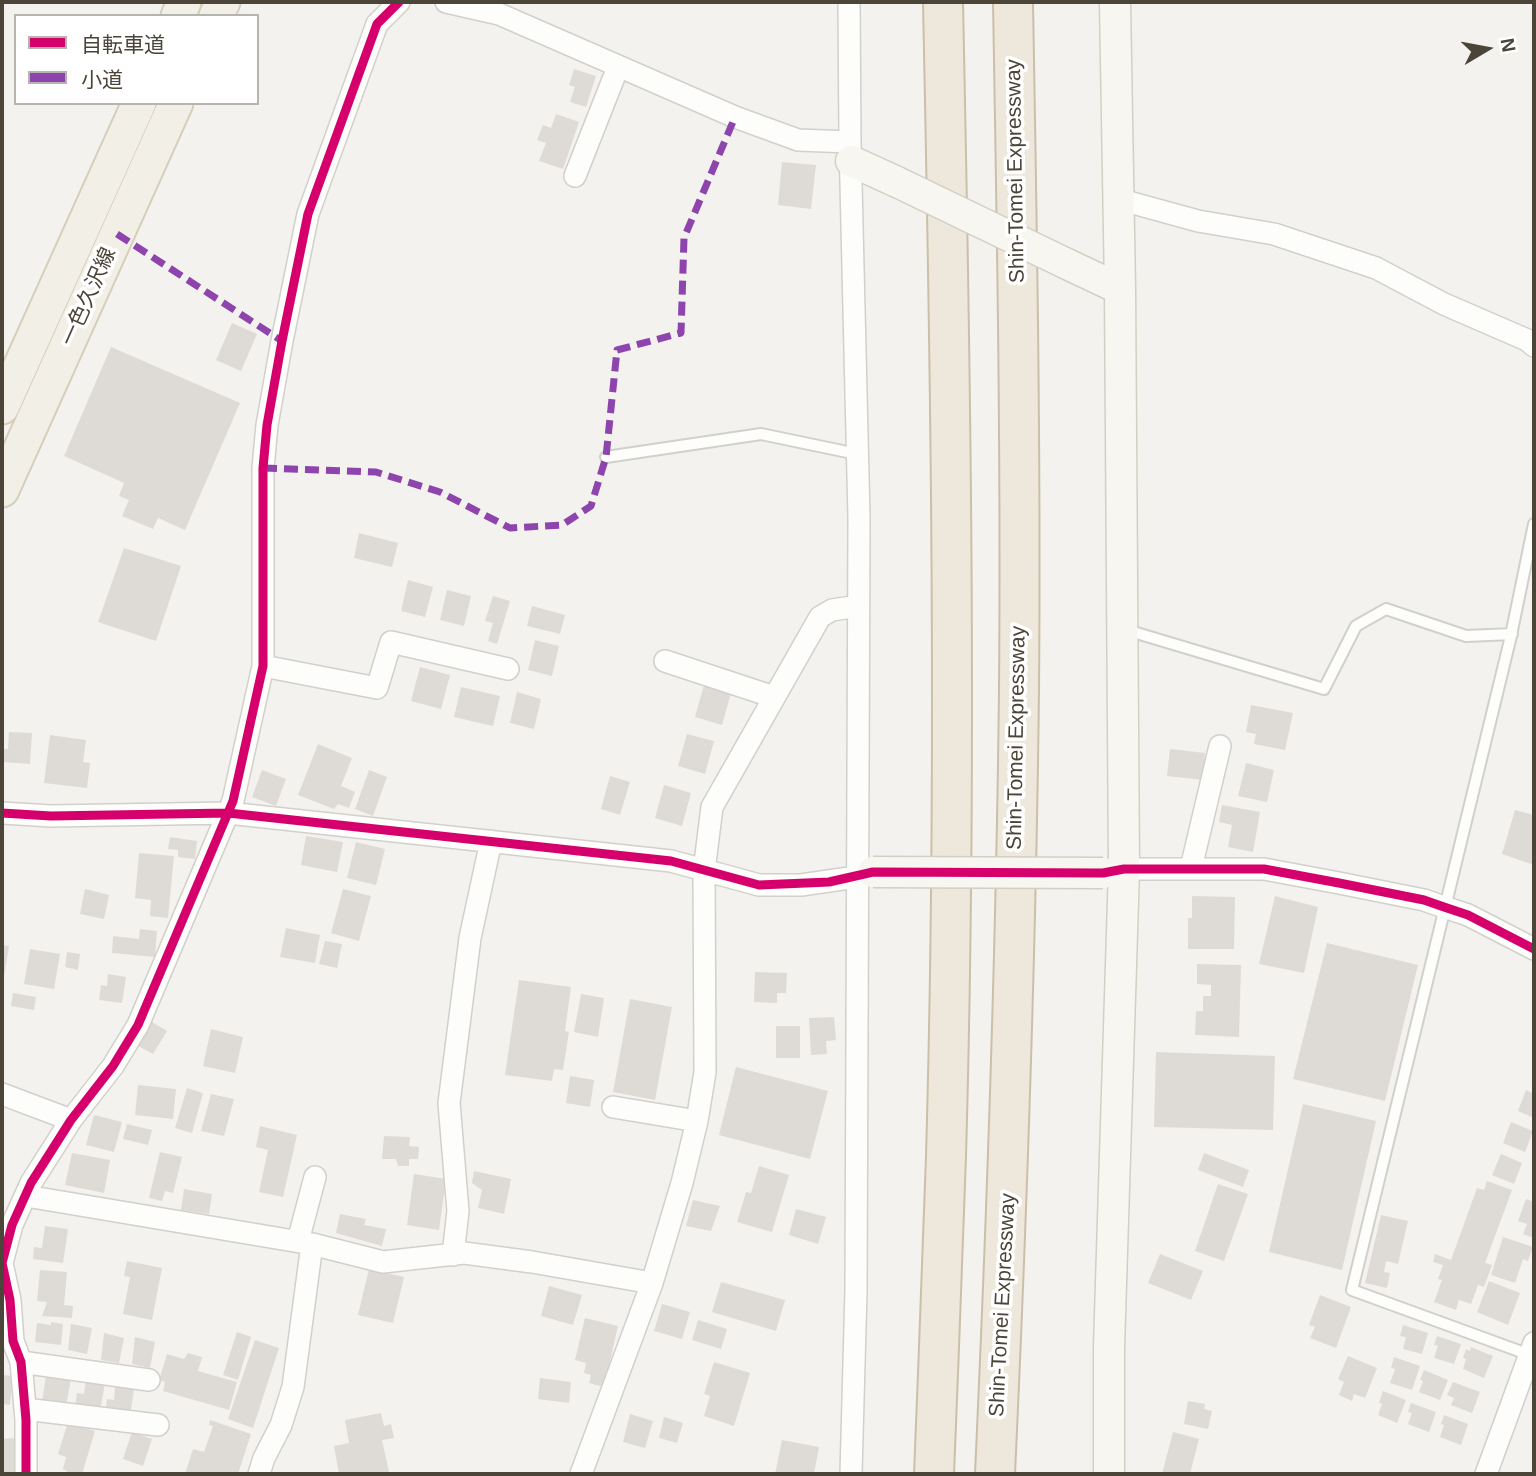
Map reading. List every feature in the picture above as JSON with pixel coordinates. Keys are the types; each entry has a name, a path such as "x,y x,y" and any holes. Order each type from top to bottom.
{"highway":[{"path":"934,1474 946,1141 951,824 951,364 943,2"},
{"name":"Shin-Tomei Expressway","path":"995,1474 1010,1155 1019,689 1019,365 1013,2"}],"main road":[{"name":"一色久沢線","path":"2,407 138,105"},
{"name":"一色久沢線","path":"2,490 175,105"}],"street":[{"path":"26,1474 21,1362 13,1341 10,1300 2,1263 12,1226 31,1183 71,1120 113,1066 138,1026 228,813 263,666 263,468 267,425 293,282 308,214 377,24 399,2"},
{"path":"446,2 499,15 735,117 798,140 850,152 897,182 1120,289"},
{"path":"849,2 865,874 851,1474"},
{"path":"1109,1474 1113,871 1122,628 1115,2"},
{"path":"575,176 618,67"},
{"path":"1118,199 1198,221 1274,234 1376,268 1444,304 1527,340 1534,346"},
{"path":"581,1474 652,1283 682,1183 697,1121 705,1072 704,872 712,807 820,617 832,610 858,606"},
{"path":"263,666 377,688 391,642 508,669"},
{"path":"665,661 774,697"},
{"path":"1191,868 1220,746"},
{"path":"2,813 51,816 228,813 671,861 759,885 800,885 865,874 1264,869 1424,900 1468,915 1534,949"},
{"path":"453,1255 458,1211 449,1103 470,938 491,841"},
{"path":"2,1094 71,1120"},
{"path":"613,1107 697,1121"},
{"path":"260,1474 264,1458 281,1425 293,1387 305,1242 315,1177"},
{"path":"26,1196 305,1242 383,1262 464,1253 652,1283"},
{"path":"1486,1474 1532,1349"},
{"path":"21,1362 149,1380"},
{"path":"25,1409 158,1425"}],"lane":[{"path":"606,457 761,434 857,454"},
{"path":"1532,1349 1352,1290 1512,634 1534,524"},
{"path":"1122,628 1324,689 1356,626 1386,609 1466,636 1512,634"}],"building":[{"path":"574,69 596,76 586,107 570,102 575,87 569,85"},
{"path":"556,114 579,122 563,169 539,161 546,143 537,140 543,125 551,128"},
{"path":"782,162 816,165 811,209 778,205"},
{"path":"232,323 257,334 241,371 216,360"},
{"path":"111,347 240,403 185,530 158,518 153,529 122,516 129,500 119,496 124,483 64,456"},
{"path":"359,533 398,543 392,567 354,558"},
{"path":"124,548 181,566 156,641 98,622"},
{"path":"408,580 433,587 425,617 401,611"},
{"path":"447,590 471,596 464,626 440,620"},
{"path":"493,596 510,601 497,644 488,641 493,623 485,621"},
{"path":"532,606 565,615 560,634 527,626"},
{"path":"535,640 559,646 552,676 528,670"},
{"path":"420,667 450,675 441,709 411,701"},
{"path":"704,685 731,693 722,725 695,717"},
{"path":"461,687 500,696 493,726 454,717"},
{"path":"517,692 541,699 534,729 510,723"},
{"path":"1251,705 1293,713 1285,750 1254,744 1256,734 1246,732"},
{"path":"9,732 32,733 30,764 3,762 4,749 8,749"},
{"path":"687,734 714,741 705,774 678,766"},
{"path":"50,735 86,740 83,762 90,763 87,788 44,783"},
{"path":"318,744 352,758 341,786 355,792 349,808 338,804 334,809 298,795"},
{"path":"1170,749 1205,753 1203,780 1167,776"},
{"path":"1246,763 1274,770 1267,802 1238,796"},
{"path":"262,770 286,779 276,806 252,797"},
{"path":"369,770 387,777 373,816 355,809"},
{"path":"610,776 630,782 620,815 601,809"},
{"path":"664,785 691,793 682,826 655,818"},
{"path":"1222,805 1260,812 1253,852 1228,847 1232,825 1219,822"},
{"path":"1515,810 1534,815 1534,865 1502,854"},
{"path":"306,836 343,842 337,872 301,865"},
{"path":"170,837 197,841 195,859 178,857 178,850 168,849"},
{"path":"356,842 385,849 376,885 347,878"},
{"path":"139,853 174,856 168,918 150,916 151,900 135,898"},
{"path":"85,889 109,895 104,919 80,914"},
{"path":"343,889 371,896 359,941 331,933"},
{"path":"1192,896 1235,897 1234,949 1188,949 1188,918 1192,918"},
{"path":"1275,896 1318,907 1304,973 1259,964"},
{"path":"286,928 320,935 315,963 280,957"},
{"path":"140,929 157,931 155,957 112,953 113,936 139,939"},
{"path":"325,941 342,944 337,968 319,964"},
{"path":"1327,943 1418,965 1385,1101 1293,1079"},
{"path":"2,945 9,946 4,977 2,977"},
{"path":"30,949 60,954 54,989 24,984"},
{"path":"67,952 80,954 78,970 65,967"},
{"path":"1197,964 1241,965 1239,1037 1195,1035 1196,1011 1203,1011 1203,996 1211,996 1211,985 1197,984"},
{"path":"755,972 787,973 786,993 777,993 777,1003 754,1002"},
{"path":"108,974 126,977 122,1003 99,1000 101,985 107,986"},
{"path":"519,980 571,987 565,1031 569,1032 563,1070 554,1069 552,1081 505,1075"},
{"path":"13,993 36,997 34,1010 11,1006"},
{"path":"581,994 604,998 598,1037 574,1032"},
{"path":"630,999 672,1007 655,1100 613,1092"},
{"path":"834,1017 836,1040 826,1041 827,1054 811,1055 809,1018"},
{"path":"152,1022 167,1031 153,1054 138,1046"},
{"path":"776,1026 800,1026 800,1058 776,1058"},
{"path":"211,1029 243,1037 235,1073 203,1066"},
{"path":"1156,1052 1275,1056 1273,1130 1154,1127"},
{"path":"736,1067 828,1091 810,1159 719,1135"},
{"path":"570,1076 594,1080 590,1107 566,1103"},
{"path":"138,1085 176,1089 173,1119 135,1115"},
{"path":"187,1088 203,1093 192,1133 175,1128"},
{"path":"1526,1090 1534,1094 1534,1118 1518,1111"},
{"path":"211,1094 234,1099 224,1136 201,1131"},
{"path":"1303,1104 1376,1121 1342,1270 1269,1252"},
{"path":"94,1115 122,1122 114,1152 86,1145"},
{"path":"1511,1122 1533,1131 1525,1152 1503,1143"},
{"path":"127,1124 152,1130 148,1145 123,1139"},
{"path":"260,1126 297,1135 283,1197 259,1192 268,1150 256,1147"},
{"path":"384,1136 410,1137 409,1146 419,1147 418,1159 409,1159 409,1166 398,1166 396,1159 382,1159"},
{"path":"160,1152 182,1157 173,1193 165,1191 162,1201 149,1198"},
{"path":"72,1153 110,1160 104,1193 65,1185"},
{"path":"1204,1153 1249,1170 1243,1187 1198,1170"},
{"path":"1501,1154 1522,1163 1514,1184 1492,1175"},
{"path":"759,1166 789,1175 772,1232 737,1222 746,1192 751,1193"},
{"path":"474,1171 511,1179 504,1214 478,1208 482,1190 472,1183"},
{"path":"414,1174 446,1179 439,1230 407,1225"},
{"path":"1487,1181 1512,1190 1485,1263 1492,1265 1484,1287 1478,1285 1471,1304 1459,1300 1456,1310 1434,1302 1442,1280 1438,1279 1443,1265 1433,1262 1435,1254 1451,1260 1477,1188 1484,1190"},
{"path":"1218,1184 1248,1194 1224,1261 1195,1251"},
{"path":"184,1189 212,1194 209,1214 181,1210"},
{"path":"1526,1199 1534,1202 1534,1238 1523,1234 1527,1224 1518,1221"},
{"path":"693,1200 720,1206 711,1231 686,1226"},
{"path":"796,1209 826,1217 818,1244 789,1235"},
{"path":"340,1214 366,1219 364,1225 386,1229 382,1246 336,1233"},
{"path":"1381,1215 1408,1221 1398,1264 1386,1261 1384,1272 1390,1273 1387,1288 1365,1283"},
{"path":"45,1226 68,1229 63,1263 33,1259 34,1247 42,1248"},
{"path":"1503,1237 1533,1247 1528,1261 1523,1259 1515,1283 1491,1275"},
{"path":"1160,1254 1203,1271 1191,1300 1148,1283"},
{"path":"127,1261 162,1268 152,1320 123,1314 130,1277 124,1276"},
{"path":"369,1269 404,1277 393,1323 358,1315"},
{"path":"40,1270 67,1272 64,1305 73,1306 72,1318 42,1316 47,1302 37,1301"},
{"path":"1489,1281 1520,1293 1508,1325 1477,1312"},
{"path":"721,1282 785,1300 776,1331 712,1312"},
{"path":"549,1286 582,1295 573,1325 541,1316"},
{"path":"1320,1295 1351,1307 1336,1348 1310,1338 1315,1327 1309,1325"},
{"path":"662,1304 690,1312 682,1339 654,1331"},
{"path":"585,1318 618,1326 604,1387 589,1383 591,1375 584,1373 586,1363 575,1360"},
{"path":"698,1320 727,1329 721,1349 692,1340"},
{"path":"51,1322 63,1324 61,1345 35,1342 37,1323 51,1325"},
{"path":"71,1324 92,1328 87,1354 68,1350"},
{"path":"1403,1325 1428,1333 1422,1354 1403,1349 1406,1337 1400,1336"},
{"path":"237,1332 251,1337 238,1380 223,1375"},
{"path":"104,1333 124,1338 119,1363 101,1360"},
{"path":"1437,1336 1461,1344 1454,1364 1434,1358 1438,1346 1434,1345"},
{"path":"135,1337 155,1342 150,1368 132,1364"},
{"path":"255,1340 279,1348 253,1428 228,1419"},
{"path":"1471,1347 1493,1356 1484,1378 1463,1369 1466,1349 1470,1351"},
{"path":"188,1353 202,1357 198,1371 237,1382 229,1410 163,1391 165,1382 159,1380 167,1354 184,1359"},
{"path":"1348,1356 1377,1368 1365,1398 1354,1394 1352,1401 1339,1395 1344,1382 1338,1379"},
{"path":"1394,1357 1420,1366 1412,1390 1390,1383 1395,1369 1391,1368"},
{"path":"714,1362 750,1373 734,1426 704,1416 710,1396 704,1394"},
{"path":"1424,1370 1448,1380 1440,1400 1419,1392"},
{"path":"2,1375 13,1376 10,1405 4,1404 3,1412"},
{"path":"46,1375 71,1379 66,1406 42,1402"},
{"path":"540,1378 571,1382 569,1403 538,1399"},
{"path":"86,1381 105,1383 100,1411 75,1407 77,1393 84,1394"},
{"path":"1453,1382 1480,1392 1472,1413 1451,1405 1454,1398 1447,1395"},
{"path":"115,1387 134,1389 130,1416 105,1413 107,1399 114,1400"},
{"path":"1383,1391 1406,1400 1397,1423 1378,1415"},
{"path":"1188,1401 1205,1404 1204,1409 1212,1411 1208,1429 1184,1424"},
{"path":"1411,1403 1436,1412 1429,1432 1408,1424 1412,1413 1408,1412"},
{"path":"381,1413 384,1426 391,1424 394,1438 382,1440 389,1472 339,1474 334,1446 349,1443 345,1420"},
{"path":"630,1414 653,1421 645,1448 623,1442"},
{"path":"1444,1415 1468,1424 1461,1445 1440,1437"},
{"path":"664,1417 683,1423 677,1443 659,1438"},
{"path":"210,1420 251,1434 238,1474 185,1474 193,1449 204,1452 213,1426 209,1425"},
{"path":"68,1422 95,1431 82,1474 71,1474 63,1469 66,1457 58,1454"},
{"path":"132,1432 152,1439 143,1466 123,1459"},
{"path":"1173,1432 1199,1439 1190,1474 1162,1474"},
{"path":"15,1438 16,1474 2,1474 2,1439"},
{"path":"782,1440 819,1447 814,1474 775,1474"}],"marked path":[{"path":"263,468 376,472 440,492 510,528 562,525 591,506 606,457 617,350 681,333 684,238 735,117"},
{"path":"117,234 282,341"}],"cycle path":[{"path":"26,1474 26,1420 21,1362 13,1341 10,1300 2,1263 12,1225 31,1183 71,1120 113,1066 138,1025 233,801 263,666 263,468 267,425 308,214 377,24 399,2"},
{"path":"2,813 51,816 228,813 671,861 759,885 829,882 873,872 1103,873 1124,869 1264,869 1424,900 1468,915 1534,949"}]}
